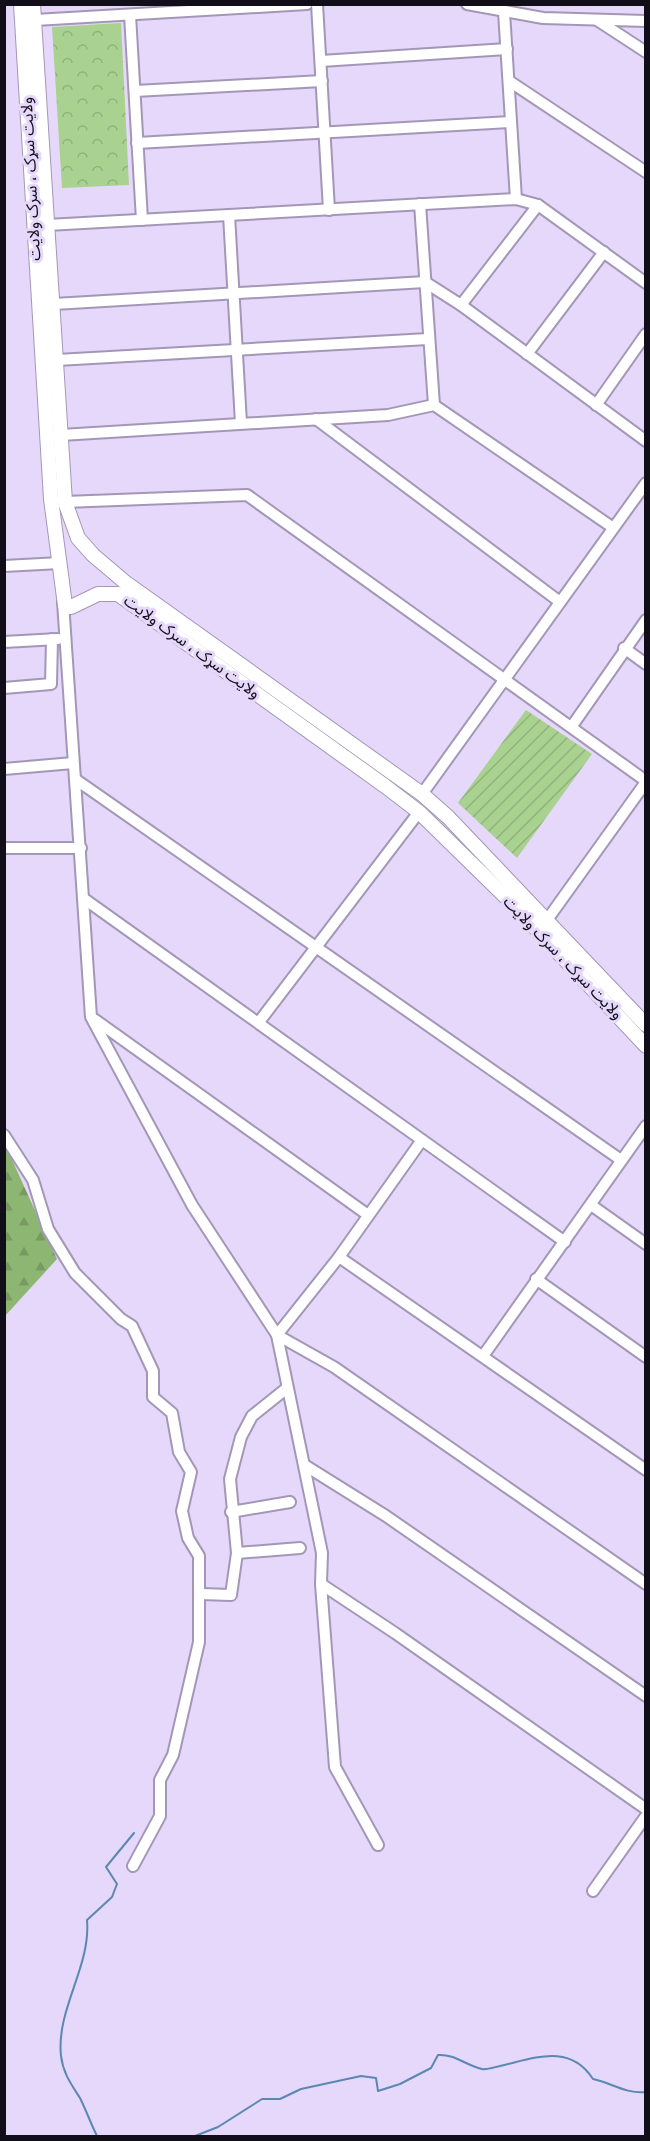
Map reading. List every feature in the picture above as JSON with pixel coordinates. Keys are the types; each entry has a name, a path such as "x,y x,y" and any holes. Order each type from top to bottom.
{"main road":[{"name":"ولایت سړک ، سرک ولایت","path":"21,4 51,499 63,602 71,607 98,594 122,588 422,794 547,920 645,1025"},
{"name":"ولایت سړک ، سرک ولایت","path":"33,4 54,304 64,502 78,538 122,588 419,812 511,902 645,1046"}],"street":[{"path":"34,20 307,4"},
{"path":"317,4 329,210"},
{"path":"467,4 543,18 645,21"},
{"path":"504,12 516,199"},
{"path":"130,15 142,220"},
{"path":"597,20 645,52"},
{"path":"321,61 507,49"},
{"path":"135,92 322,81"},
{"path":"509,81 645,172"},
{"path":"137,143 511,122"},
{"path":"47,225 516,199 538,205 645,283"},
{"path":"420,204 434,405"},
{"path":"461,305 538,205"},
{"path":"230,215 241,423"},
{"path":"527,354 604,252"},
{"path":"54,304 425,282 461,305 645,441"},
{"path":"596,405 645,334"},
{"path":"57,360 428,339"},
{"path":"61,435 388,415 434,405 612,527"},
{"path":"316,419 560,602"},
{"path":"422,794 645,483"},
{"path":"64,502 247,495 572,726 645,782 547,920"},
{"path":"4,566 60,563"},
{"path":"63,602 91,1017 192,1205 277,1335 306,1466 322,1553 321,1584 335,1767 378,1845"},
{"path":"572,726 645,620"},
{"path":"4,688 51,684 52,639"},
{"path":"4,642 64,639"},
{"path":"624,648 645,664"},
{"path":"4,769 74,763"},
{"path":"75,780 317,946 621,1160"},
{"path":"259,1023 419,812"},
{"path":"4,848 81,848"},
{"path":"82,898 564,1242"},
{"path":"91,1017 368,1215"},
{"path":"483,1356 645,1126"},
{"path":"4,1135 33,1180 48,1229 75,1273 121,1319 132,1326 153,1371 153,1397 172,1413 179,1452 191,1472 183,1511 188,1538 199,1556 201,1594 198,1612 199,1642 173,1755 160,1780 160,1816 133,1866"},
{"path":"277,1335 339,1257 422,1140"},
{"path":"591,1205 645,1244"},
{"path":"339,1257 645,1470"},
{"path":"536,1279 645,1357"},
{"path":"277,1335 334,1367 645,1584"},
{"path":"201,1594 231,1595 237,1553 231,1512 230,1479 241,1437 252,1416 287,1388"},
{"path":"306,1466 386,1516 645,1696"},
{"path":"231,1512 258,1510 290,1502"},
{"path":"237,1553 300,1548"},
{"path":"321,1584 395,1633 645,1809"},
{"path":"593,1891 645,1816"}],"green space":[{"path":"121,23 129,185 62,188 52,27"},
{"path":"526,710 592,754 517,858 458,803"},
{"path":"4,1142 57,1259 5,1316 4,1316"}],"waterway":[{"path":"97,2136 64,2068 61,2039 68,2005 84,1954 87,1920 112,1897 117,1884 106,1867 134,1833"},
{"path":"195,2136 218,2127 262,2099 280,2099 301,2089 361,2076 376,2078 378,2091 400,2084 431,2068 438,2055 450,2056 484,2069 539,2057 563,2057 584,2068 593,2079 625,2090 646,2092"}]}
